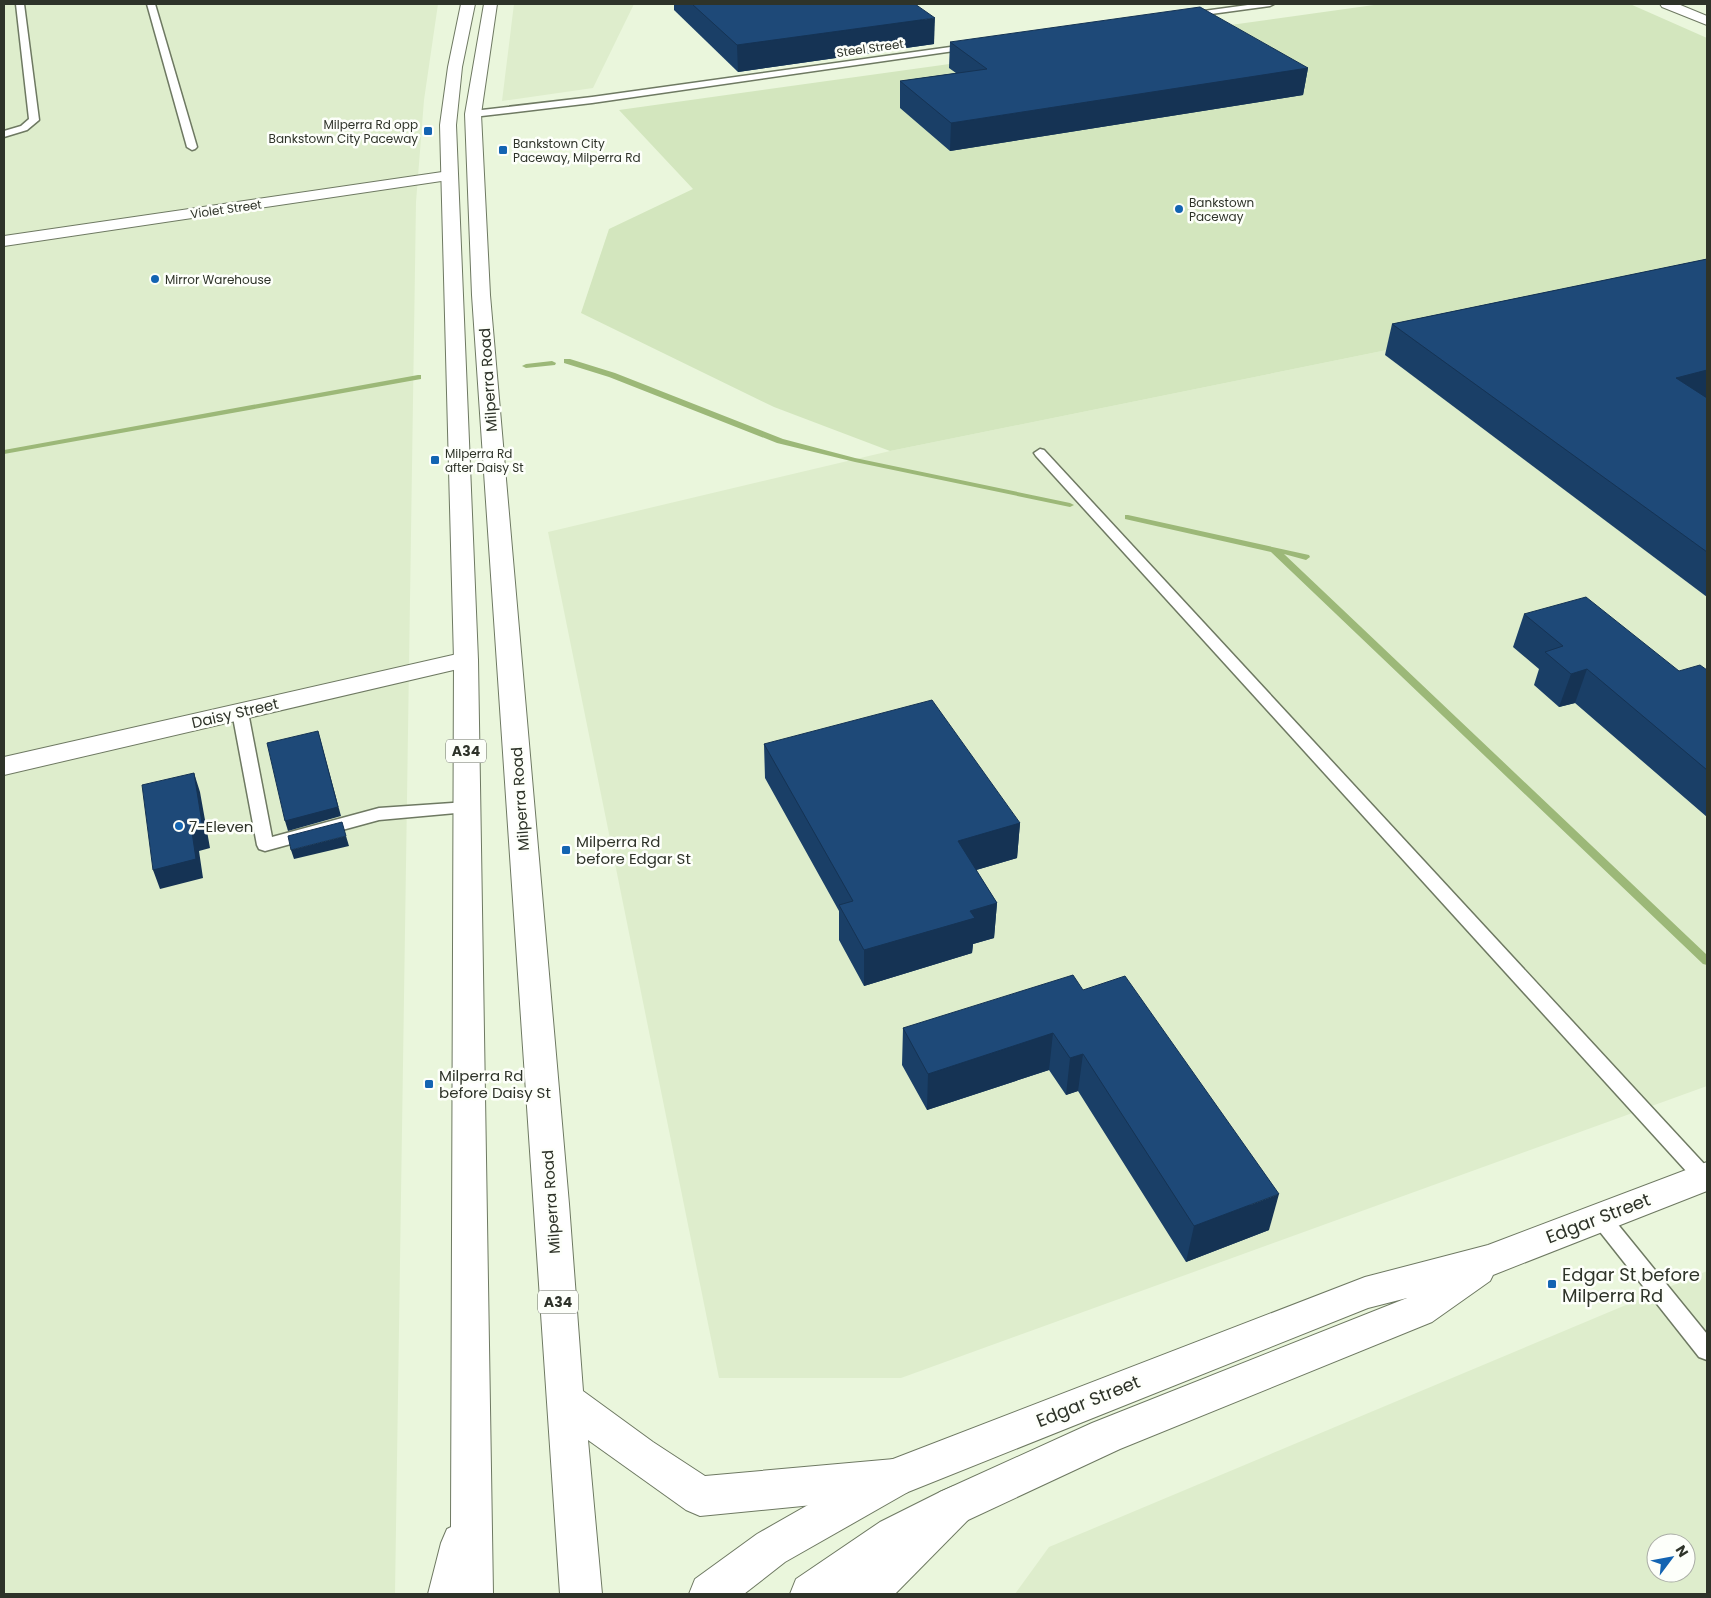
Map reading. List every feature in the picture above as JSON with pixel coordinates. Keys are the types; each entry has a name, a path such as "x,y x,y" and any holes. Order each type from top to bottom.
{"main road":[{"name":"Milperra Road","path":"468,4 455,67 448,125 466,660 472,1594"},
{"name":"Milperra Road","path":"490,4 474,114 481,295 581,1594"},
{"path":"1666,4 1707,21"},
{"name":"Violet Street","path":"4,241 449,176"},
{"name":"Daisy Street","path":"4,766 466,660"},
{"name":"Edgar Street","path":"710,1594 771,1548 894,1478 1365,1293 1490,1260 1706,1176"},
{"name":"Edgar Street","path":"811,1594 894,1536 954,1506 1106,1436 1419,1310 1490,1260"},
{"path":"565,1400 639,1456 700,1496 894,1478"},
{"path":"449,1594 472,1500"},
{"path":"866,1594 954,1506"}],"lane":[{"path":"4,134 24,128 34,120 20,4"},
{"path":"151,4 192,146"},
{"path":"1184,16 1270,4"},
{"name":"Steel Street","path":"474,114 592,100 982,44"},
{"path":"1040,454 1706,1176"},
{"path":"240,712 265,845 379,814 467,807"},
{"path":"1600,1217 1707,1350"}],"shaded area":[{"path":"4,4 438,4 424,100 416,202 395,1594 4,1594"},
{"path":"514,4 634,4 593,88 502,101"},
{"name":"Bankstown Paceway","path":"1381,4 1630,4 1707,38 1707,285 890,451 774,407 581,313 609,229 693,189 619,110"},
{"path":"1707,285 1707,1086 901,1378 719,1378 548,532 890,451"},
{"path":"1707,1271 1707,1594 1015,1594 1049,1547"}],"building":[{"path":"692,4 915,4 935,18 737,45"},
{"path":"1200,7 1308,68 951,123 900,81 987,69 950,42"},
{"path":"1707,259 1707,370 1676,378 1707,398 1707,552 1392,324"},
{"path":"1586,597 1679,671 1700,665 1707,670 1707,770 1587,669 1571,674 1545,652 1563,646 1524,614"},
{"path":"932,700 1020,823 958,841 997,903 970,911 975,918 864,950 839,905 853,901 764,744"},
{"name":"7-Eleven","path":"318,731 338,807 285,821 267,743"},
{"name":"7-Eleven","path":"194,773 203,829 192,832 196,859 153,870 142,785"},
{"path":"342,822 346,836 291,850 288,836"},
{"path":"1073,975 1083,990 1125,976 1279,1194 1194,1226 1083,1054 1070,1058 1053,1033 928,1074 903,1028"}],"waterway":[{"path":"567,361 612,375 780,441 855,460 1070,505"},
{"path":"526,366 552,363"},
{"path":"4,452 418,377"},
{"path":"1128,517 1306,557"},
{"path":"1275,551 1707,961"}],"place":[{"name":"Milperra Rd opp Bankstown City Paceway","path":"428,131"},
{"name":"Bankstown City Paceway, Milperra Rd","path":"503,150"},
{"name":"Bankstown Paceway","path":"1179,209"},
{"name":"Mirror Warehouse","path":"155,279"},
{"name":"Milperra Rd after Daisy St","path":"435,460"},
{"name":"7-Eleven","path":"179,826"},
{"name":"Milperra Rd before Edgar St","path":"566,850"},
{"name":"Milperra Rd before Daisy St","path":"429,1084"},
{"name":"Edgar St before Milperra Rd","path":"1552,1284"}]}
